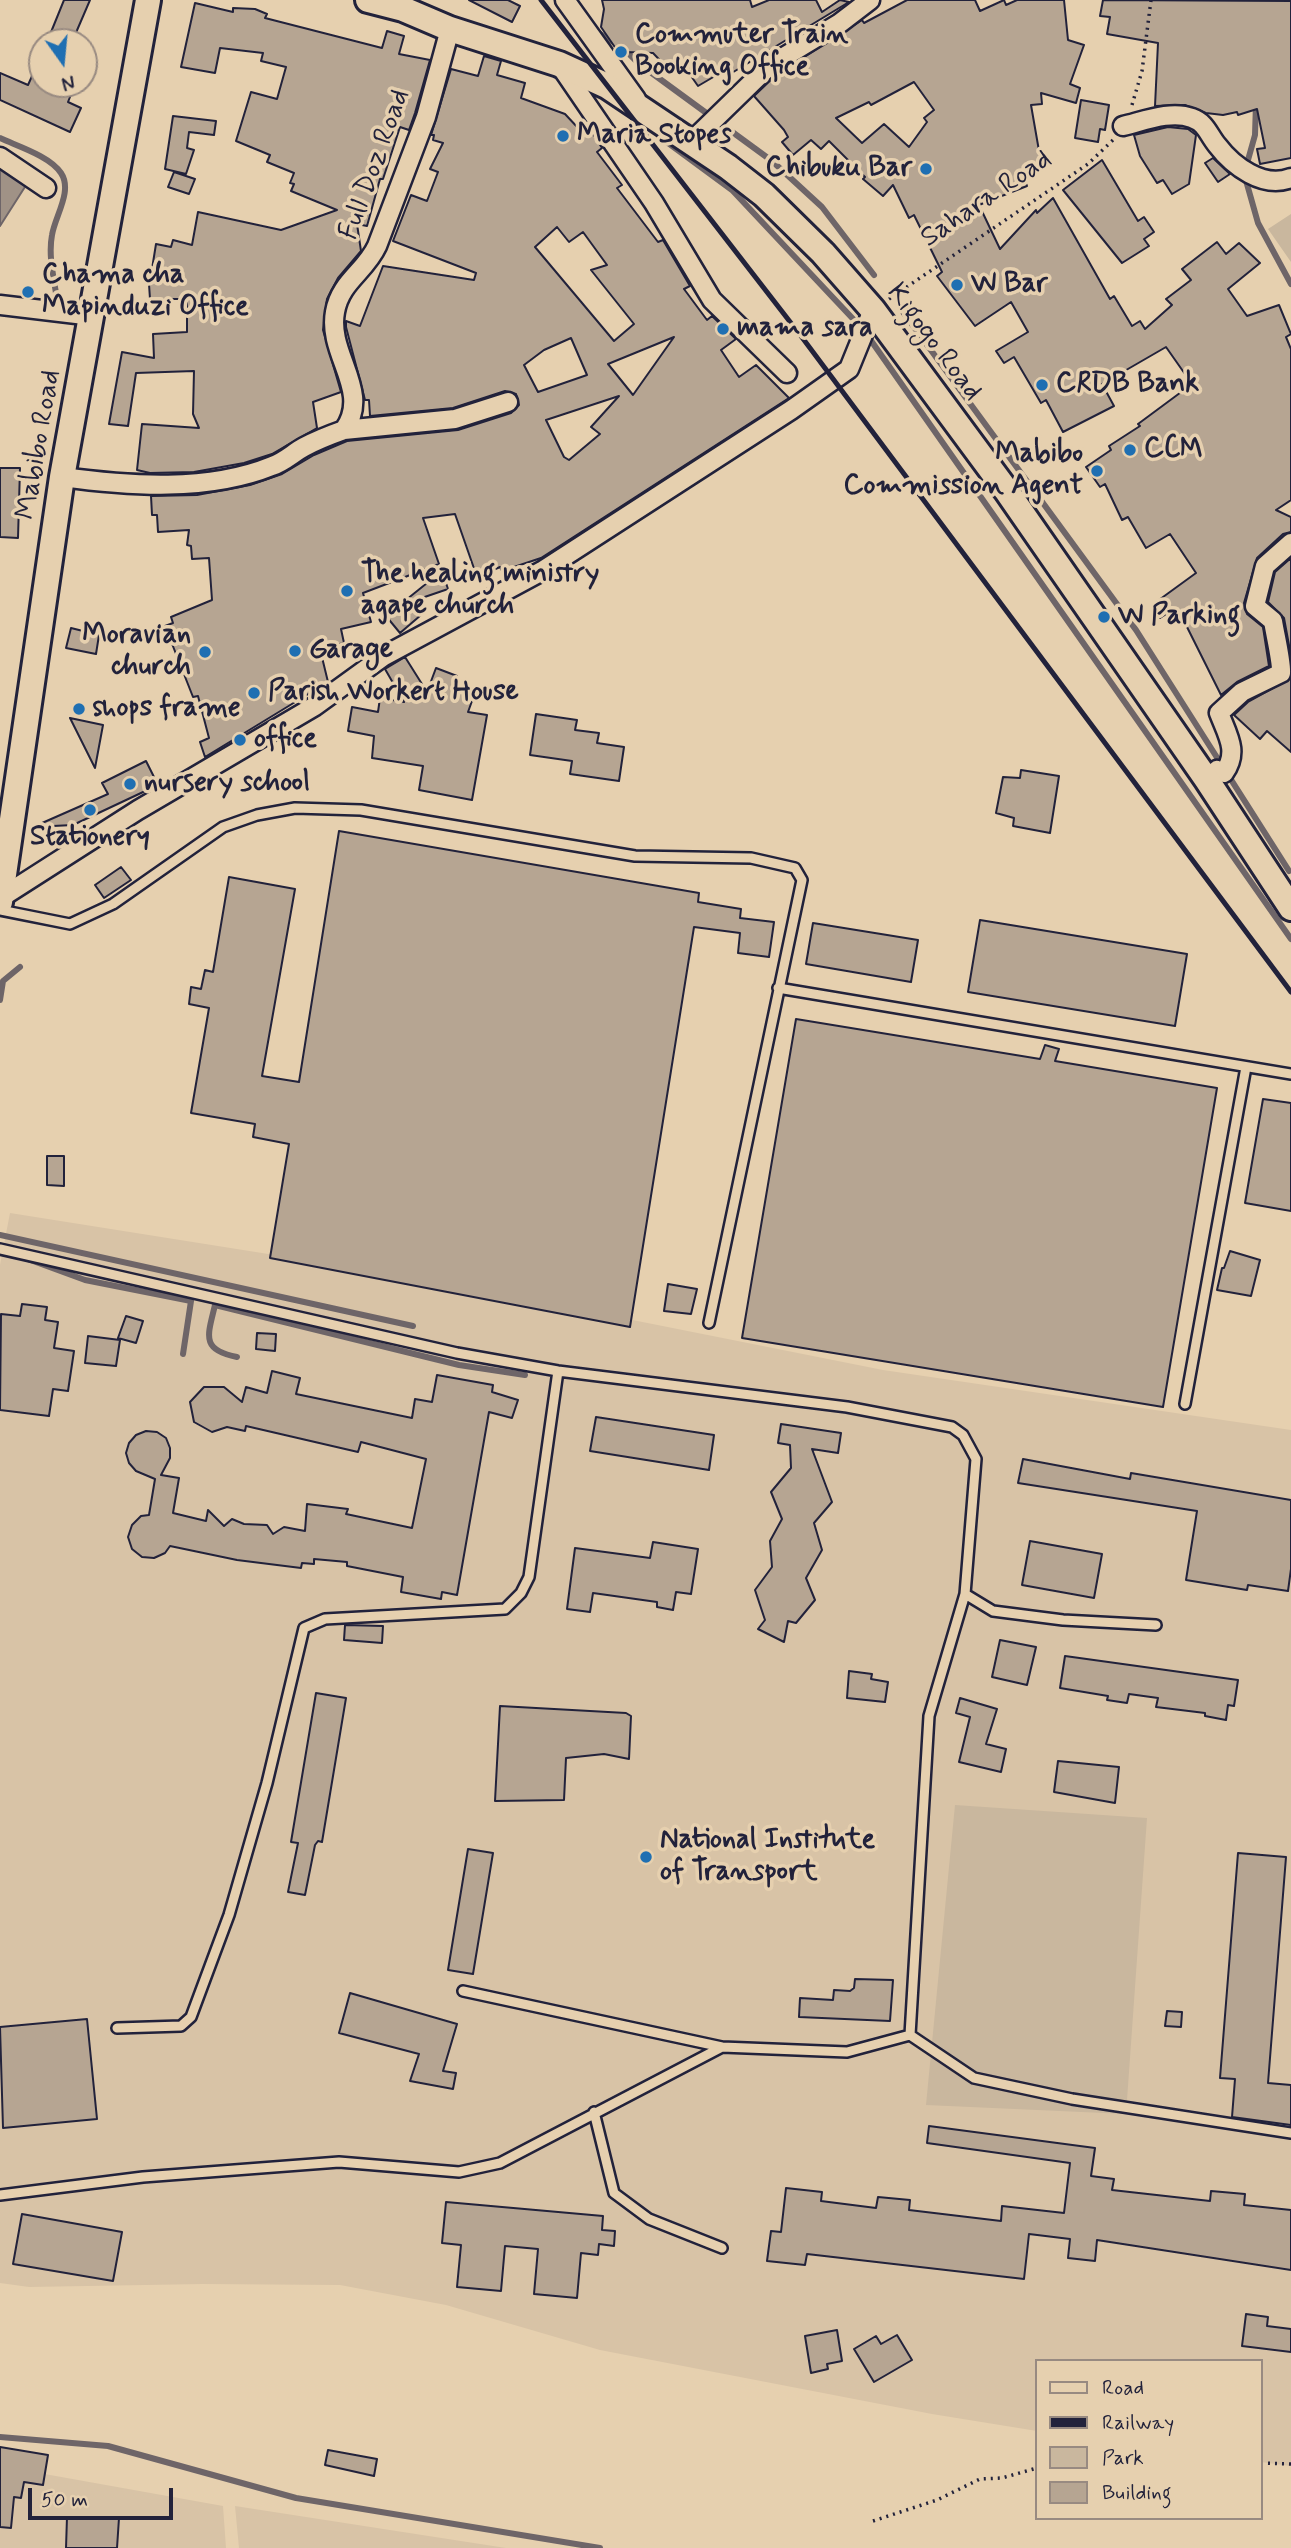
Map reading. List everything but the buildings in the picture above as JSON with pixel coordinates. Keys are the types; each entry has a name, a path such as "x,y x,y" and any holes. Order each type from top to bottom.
{"main road":[{"name":"Mabibo Road","path":"1,903 62,477 148,0"},
{"name":"Kigogo Road","path":"368,0 402,9 450,29 559,64 643,109 764,195 823,253 873,310 1006,490 1207,780 1291,908"}],"street":[{"path":"565,0 603,58 643,109"},
{"path":"691,141 769,66 840,23 870,0"},
{"name":"Full Doz Road","path":"344,430 356,405 355,394 338,351 334,323 339,296 347,282 372,257 377,246 426,117 450,29"},
{"path":"559,64 654,203 712,300 787,373"},
{"path":"1123,126 1173,115 1191,117 1203,124 1217,145 1246,173 1269,180 1291,178"},
{"path":"0,157 46,188"},
{"path":"0,305 93,316"},
{"path":"1,903 138,810 315,706 384,656 542,571 790,410 849,369 873,310"},
{"path":"62,477 98,482 162,484 214,480 273,466 316,441 344,430 456,419 508,402"},
{"path":"1207,780 1217,770 1224,773 1233,761 1233,749 1219,713 1242,692 1281,673 1282,665 1276,651 1273,621 1255,606 1265,566 1291,543"}],"lane":[{"path":"1,903 70,924 113,904 223,827 257,815 295,808 361,810 635,856 751,858 794,868 802,880 709,1323"},
{"path":"778,988 1291,1074"},
{"path":"1185,1404 1246,1066"},
{"path":"0,1249 457,1353 558,1371 847,1407 952,1427 971,1446 976,1459 965,1594 929,1716 910,2035"},
{"path":"117,2028 181,2026 191,2017 233,1902 267,1783 304,1629 325,1619 335,1618 505,1609 521,1593 529,1577 558,1371"},
{"path":"965,1594 993,1611 1063,1620 1156,1625"},
{"path":"463,1991 722,2047 847,2052 910,2035 974,2078 1072,2099 1291,2133"},
{"path":"0,2195 143,2177 339,2162 459,2172 500,2163 722,2047"},
{"path":"594,2112 614,2193 649,2219 722,2248"}],"path":[{"name":"Sahara Road","path":"873,310 1107,149 1123,126 1142,71 1151,0"},
{"path":"1263,2463 1291,2464"},
{"path":"873,2521 937,2500 980,2479 1002,2478 1036,2468"}],"shaded area":[{"path":"0,162 30,179 0,226"},
{"name":"National Institute of Transport","path":"10,1213 432,1280 883,1370 1291,1430 1291,2466 1263,2462 1263,2359 1036,2359 1036,2431 932,2414 600,2350 446,2305 340,2285 29,2287 0,2283 0,1265"},
{"path":"0,2466 223,2506 226,2548 0,2548"},
{"path":"235,2506 506,2548 239,2548"}],"green space":[{"path":"1291,214 1291,262 1268,229"},
{"path":"955,1805 1147,1818 1126,2114 926,2105"}],"waterway":[{"path":"597,32 623,48 638,63 772,161 822,207 874,275"},
{"path":"1248,160 1255,135 1256,103"},
{"path":"660,137 732,190 855,321"},
{"path":"0,138 49,161 64,180 64,196 51,243 57,300"},
{"path":"1245,177 1258,223 1291,284"},
{"path":"903,312 1136,630 1289,871"},
{"path":"872,342 1291,939"},
{"path":"0,1000 3,981 20,967"},
{"path":"0,1235 413,1326"},
{"path":"25,1258 85,1280 191,1301 183,1354"},
{"path":"237,1357 225,1354 212,1345 209,1333 215,1305 459,1365 525,1375"},
{"path":"0,2437 108,2446 296,2498 600,2548"}],"railway":[{"path":"541,0 801,336 1291,992"}],"place":[{"name":"Commuter Train Booking Office","path":"621,52"},
{"name":"Maria Stopes","path":"563,136"},
{"name":"Chibuku Bar","path":"926,169"},
{"name":"W Bar","path":"957,285"},
{"name":"Chama cha Mapinduzi Office","path":"28,292"},
{"name":"mama sara","path":"723,329"},
{"name":"CRDB Bank","path":"1042,385"},
{"name":"CCM","path":"1130,450"},
{"name":"Mabibo Commission Agent","path":"1097,471"},
{"name":"The healing ministry agape church","path":"347,591"},
{"name":"W Parking","path":"1104,617"},
{"name":"Garage","path":"295,651"},
{"name":"Moravian church","path":"205,652"},
{"name":"Parish Workert House","path":"254,693"},
{"name":"shops frame","path":"79,709"},
{"name":"office","path":"240,740"},
{"name":"nursery school","path":"130,784"},
{"name":"Stationery","path":"90,810"},
{"name":"National Institute of Transport","path":"646,1857"}]}
